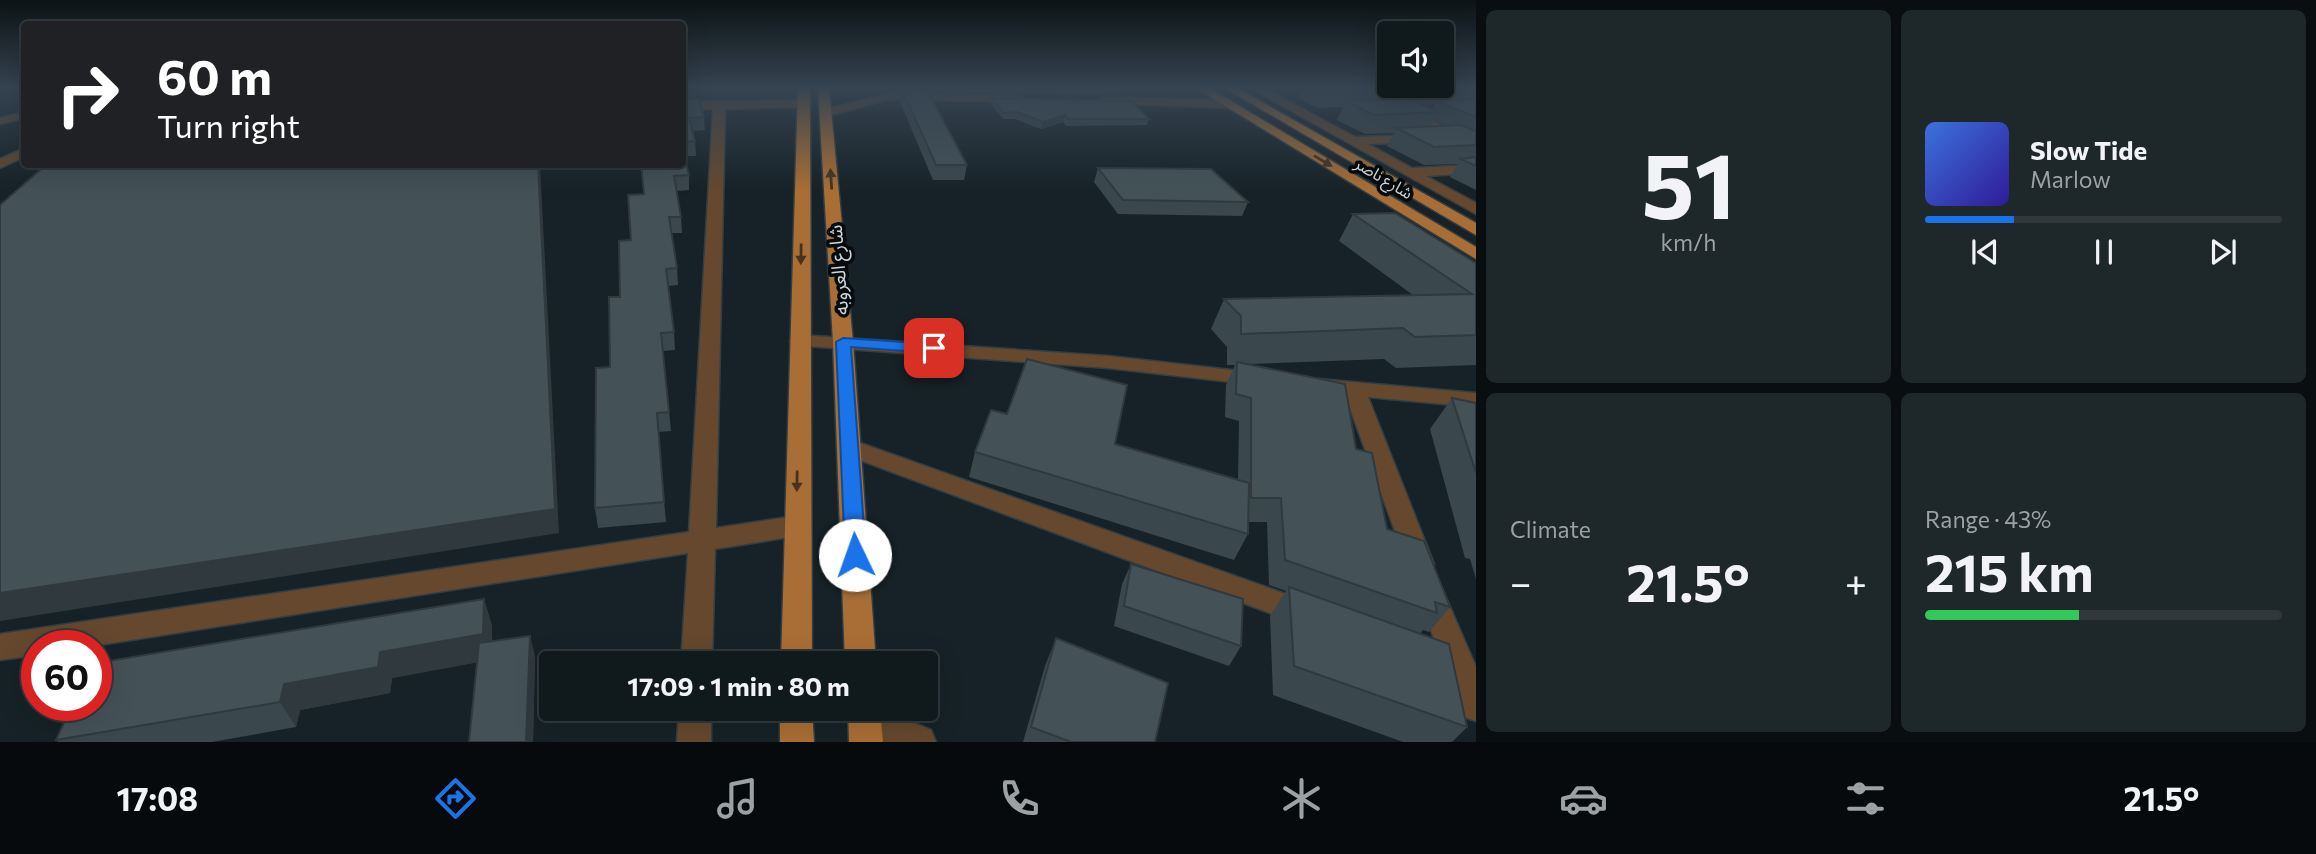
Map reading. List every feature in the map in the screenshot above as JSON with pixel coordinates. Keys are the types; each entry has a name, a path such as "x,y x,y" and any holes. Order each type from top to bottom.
{"main road":[{"name":"شارع العروبه","path":"796,651 804,123"},
{"name":"شارع العروبه","path":"827,123 843,342 860,651"},
{"name":"شارع ناصر","path":"1260,123 1476,254"},
{"name":"شارع ناصر","path":"1298,123 1324,141 1476,230"},
{"path":"1290,141 1324,141"},
{"path":"796,721 797,742"}],"street":[{"path":"698,651 718,123"},
{"path":"1318,123 1476,208"},
{"path":"1425,123 1476,146"},
{"path":"1352,141 1476,136"},
{"path":"0,163 21,153"},
{"path":"1410,172 1476,169"},
{"path":"800,341 1108,362 1277,381"},
{"path":"1302,384 1476,400"},
{"path":"1354,390 1476,706"},
{"path":"849,447 1331,623"},
{"path":"0,647 796,526"},
{"path":"1435,661 1461,670"},
{"path":"694,742 695,721"},
{"path":"865,723 919,742"}],"building":[{"path":"686,123 690,123 695,141 686,142"},
{"path":"917,123 944,123 967,165 936,165"},
{"path":"1461,125 1476,131 1476,145 1434,147 1396,128"},
{"path":"1476,157 1476,166 1461,159"},
{"path":"686,163 689,175 674,176 681,217 669,217 677,268 666,269 674,332 661,333 669,412 657,413 664,502 595,508 596,368 610,367 609,297 620,297 619,241 631,240 628,195 644,194 641,168 686,168"},
{"path":"42,168 538,168 555,509 0,593 0,205"},
{"path":"1098,168 1211,169 1248,202 1123,200"},
{"path":"1395,213 1476,263 1476,335 1415,337 1403,328 1241,334 1241,316 1224,299 1472,294 1353,214"},
{"path":"1027,359 1127,385 1115,444 1249,483 1248,534 975,452 991,410 1007,414"},
{"path":"1237,362 1345,384 1356,449 1372,453 1387,529 1424,541 1450,607 1435,602 1437,613 1285,560 1281,498 1251,498 1251,398 1236,394"},
{"path":"1452,398 1476,403 1476,473"},
{"path":"1131,564 1243,599 1241,646 1124,606"},
{"path":"1289,587 1449,644 1467,727 1294,666"},
{"path":"484,599 483,634 380,652 378,667 284,684 280,702 56,740 65,721 112,721 112,660"},
{"path":"530,636 526,742 469,742 479,643"},
{"path":"1056,638 1168,683 1155,742 1071,742 1031,727"}],"route":[{"path":"855,555 843,342 934,348"}]}
